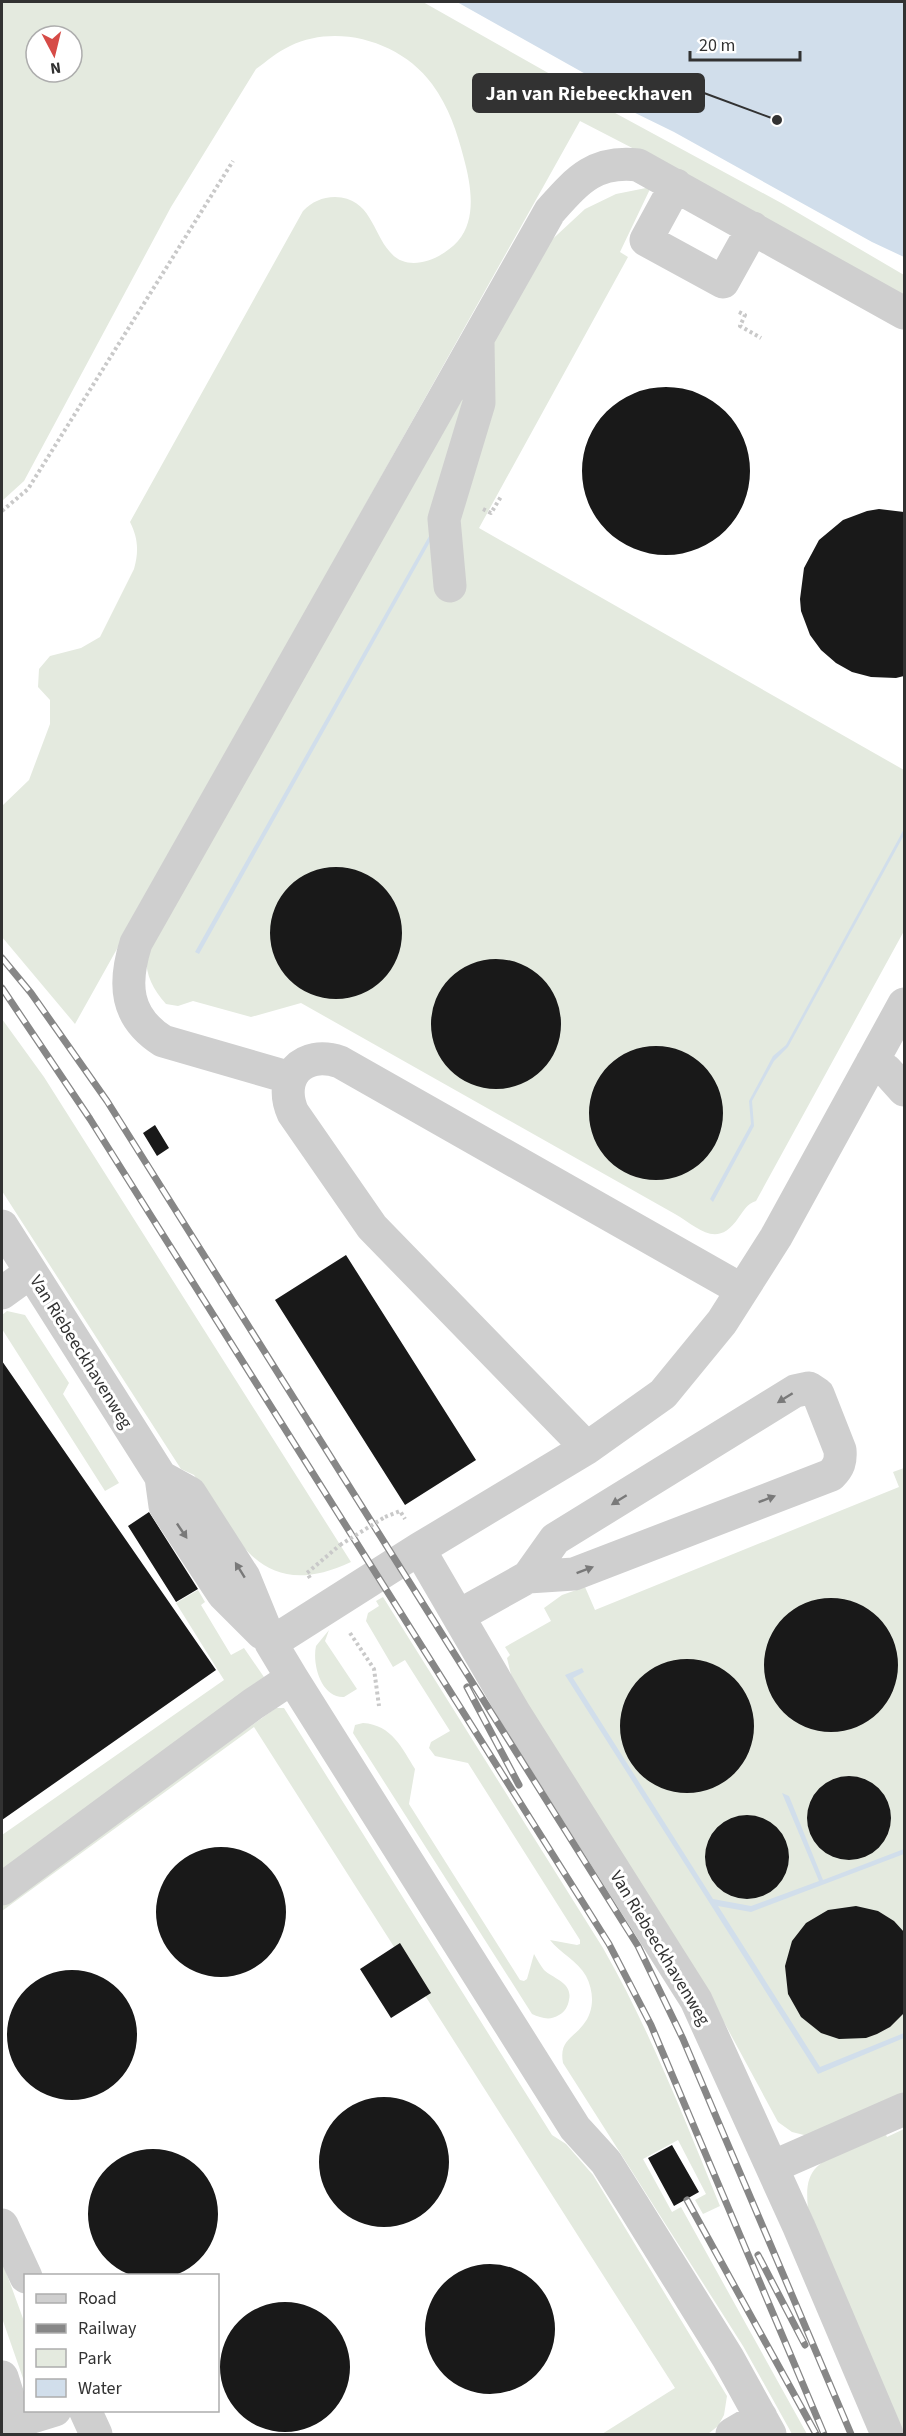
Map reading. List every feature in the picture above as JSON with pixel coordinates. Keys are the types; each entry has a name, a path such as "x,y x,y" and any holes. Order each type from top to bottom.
{"street":[{"path":"291,1077 163,1041 149,1032 138,1019 131,1003 129,987 136,943 550,211 592,170 623,163 638,165 904,313"},
{"path":"676,185 646,240 723,282 753,228"},
{"path":"450,586 444,519 479,403 478,339"},
{"path":"272,1643 419,1549 586,1448 663,1394 722,1322 776,1237 904,1004"},
{"path":"586,1448 372,1227 293,1113 288,1102 287,1090 291,1077 298,1068 318,1058 340,1062 742,1290"},
{"path":"872,1062 886,1070 904,1090"},
{"name":"Van Riebeeckhavenweg","path":"2,1226 161,1478 190,1493 244,1576 272,1643 292,1678 575,2128 611,2170 728,2358 765,2426"},
{"path":"2,1293 31,1272"},
{"path":"460,1615 528,1577 555,1539 795,1391 809,1388 818,1394 840,1450 841,1459 838,1467 831,1474 574,1574 528,1577"},
{"name":"Van Riebeeckhavenweg","path":"419,1549 460,1615 514,1712 696,2000 772,2167 887,2434"},
{"path":"2,1889 253,1704 292,1678"},
{"path":"772,2167 904,2109"},
{"path":"2,2225 25,2274"},
{"path":"2,2377 18,2428 51,2412"},
{"path":"86,2412 96,2434"},
{"path":"732,2434 765,2426"}],"path":[{"path":"2,512 28,489 233,161"},
{"path":"746,315 740,326 761,338"},
{"path":"491,513 502,495"},
{"path":"307,1573 340,1545 385,1517"}],"green space":[{"path":"2,2 423,2 589,96 604,90 593,101 783,204 904,275 904,298 671,168 580,121 75,1024 2,937 2,806 29,780 50,724 50,700 38,687 39,669 50,656 81,648 100,637 134,569 137,545 130,522 303,211 310,205 330,197 347,199 356,203 369,217 390,252 397,259 406,262 425,262 434,258 451,248 464,232 468,223 471,201 469,180 461,149 452,120 443,102 419,69 386,47 348,37 328,36 309,39 290,46 256,69 171,207 24,481 2,501"},
{"path":"651,187 620,252 628,257 479,528 904,770 904,931 756,1201 746,1207 731,1227 715,1234 700,1230 301,1003 251,1017 193,1001 178,1006 166,1004 150,980 146,960 146,952 544,247 585,209 616,194"},
{"path":"2,1019 44,1077 351,1562 320,1573 295,1575 273,1570 255,1558 239,1542 194,1475 181,1469 2,1191"},
{"path":"7,1311 25,1315 69,1383 63,1394 119,1483 105,1491 2,1329 2,1315"},
{"path":"904,1468 904,2098 808,2136 792,2132 778,2122 725,2024 522,1701 513,1683 507,1658 510,1655 505,1647 551,1621 544,1608 562,1595 585,1587 595,1610 899,1487 893,1472"},
{"path":"198,1590 205,1602 201,1605 231,1655 244,1648 266,1680 2,1875 2,1835 224,1680 176,1603"},
{"path":"383,1597 603,1948 620,1979 666,2075 720,2206 703,2214 695,2200 706,2194 678,2140 643,2159 672,2212 681,2207 807,2434 792,2434 743,2346 563,2063 563,2050 567,2041 583,2025 590,2014 592,1994 583,1971 550,1940 577,1945 580,1944 580,1940 468,1763 435,1756 429,1748 431,1742 450,1731 405,1660 393,1667 366,1621 368,1613 379,1606 376,1601"},
{"path":"329,1630 325,1641 357,1689 344,1697 336,1696 324,1686 315,1662 316,1646"},
{"path":"276,1708 284,1708 552,2135 566,2144 593,2175 727,2396 724,2415 718,2426 708,2434 602,2434 675,2388 254,1727 2,1911 2,1903"},
{"path":"363,1723 382,1728 389,1733 415,1769 409,1804 520,1980 527,1979 534,1954 544,1970 568,1989 569,2000 566,2009 561,2014 556,2017 542,2018 532,2014 353,1733 355,1725"},
{"path":"883,2128 887,2137 904,2129 904,2434 808,2208 807,2195 810,2177 819,2165"},
{"path":"2,2261 24,2321 24,2381 2,2318"}],"water":[{"path":"457,2 904,2 904,257 872,242 674,132 625,108 610,97 598,81"},
{"path":"437,522 440,524 199,954 195,952"},
{"path":"904,829 904,835 788,1047 774,1061 752,1101 754,1126 713,1202 710,1199 751,1124 749,1101 773,1056 786,1045"},
{"path":"582,1668 584,1672 573,1678 713,1899 751,1906 819,1881 782,1793 789,1796 823,1880 904,1849 904,1854 751,1912 718,1906 820,2067 904,2033 904,2038 818,2074 565,1675"}],"building":[{"path":"666,387 682,388 698,393 726,411 744,439 749,455 749,487 744,503 726,531 698,549 682,554 666,555 650,554 634,549 606,531 588,503 583,487 582,471 583,455 588,439 606,411 634,393 650,388"},
{"path":"879,509 904,512 904,676 896,678 871,677 852,672 836,663 821,650 810,635 801,611 800,599 804,568 819,540 843,520"},
{"path":"336,867 361,872 383,886 397,908 402,933 397,958 383,980 361,994 336,999 311,994 289,980 275,958 270,933 275,908 289,886 311,872"},
{"path":"496,959 521,964 542,978 556,999 561,1024 556,1049 542,1070 521,1084 496,1089 471,1084 450,1070 436,1049 431,1024 436,999 450,978 471,964"},
{"path":"656,1046 682,1051 703,1066 718,1087 723,1113 718,1139 703,1160 682,1175 656,1180 630,1175 609,1160 594,1139 589,1113 594,1087 609,1066 630,1051"},
{"path":"155,1125 169,1148 157,1156 143,1133"},
{"path":"346,1255 476,1460 405,1505 275,1300"},
{"path":"2,1361 216,1670 2,1820"},
{"path":"149,1512 198,1589 176,1602 128,1526"},
{"path":"831,1598 857,1603 878,1618 893,1639 898,1665 893,1691 878,1712 857,1727 831,1732 805,1727 784,1712 769,1691 764,1665 769,1639 784,1618 805,1603"},
{"path":"687,1659 713,1664 734,1679 749,1700 754,1726 749,1752 734,1773 713,1788 687,1793 661,1788 640,1773 625,1752 620,1726 625,1700 640,1679 661,1664"},
{"path":"849,1776 865,1779 879,1788 888,1802 891,1818 888,1834 879,1848 865,1857 849,1860 833,1857 819,1848 810,1834 807,1818 810,1802 819,1788 833,1779"},
{"path":"747,1815 763,1818 777,1827 786,1841 789,1857 786,1873 777,1887 763,1896 747,1899 731,1896 717,1887 708,1873 705,1857 708,1841 717,1827 731,1818"},
{"path":"221,1847 246,1852 267,1866 281,1887 286,1912 281,1937 267,1958 246,1972 221,1977 196,1972 175,1958 161,1937 156,1912 161,1887 175,1866 196,1852"},
{"path":"856,1906 878,1911 894,1921 904,1932 904,2013 890,2027 877,2034 866,2038 839,2039 821,2033 801,2017 788,1994 785,1966 792,1941 806,1923 828,1910"},
{"path":"400,1943 431,1993 391,2018 360,1969"},
{"path":"72,1970 97,1975 118,1989 132,2010 137,2035 132,2060 118,2081 97,2095 72,2100 47,2095 26,2081 12,2060 7,2035 12,2010 26,1989 47,1975"},
{"path":"384,2097 409,2102 430,2116 444,2137 449,2162 444,2187 430,2208 409,2222 384,2227 359,2222 338,2208 324,2187 319,2162 324,2137 338,2116 359,2102"},
{"path":"672,2145 699,2192 674,2206 648,2158"},
{"path":"140,2150 166,2150 189,2160 207,2178 217,2201 217,2227 213,2239 199,2260 178,2274 128,2274 107,2260 93,2239 89,2227 89,2201 99,2178 117,2160"},
{"path":"490,2264 515,2269 536,2283 550,2304 555,2329 550,2354 536,2375 515,2389 490,2394 465,2389 444,2375 430,2354 425,2329 430,2304 444,2283 465,2269"},
{"path":"285,2302 310,2307 331,2321 345,2342 350,2367 345,2392 331,2413 310,2427 285,2432 260,2427 239,2413 225,2392 220,2367 225,2342 239,2321 260,2307"}],"railway":[{"path":"2,958 31,993 107,1101 638,1946 683,2039 851,2434"},
{"path":"2,988 90,1119 609,1944 651,2025 824,2434"},
{"path":"467,1687 519,1785"},
{"path":"687,2200 816,2434"},
{"path":"758,2255 805,2345"}],"place":[{"name":"Jan van Riebeeckhaven","path":"777,120"}]}
